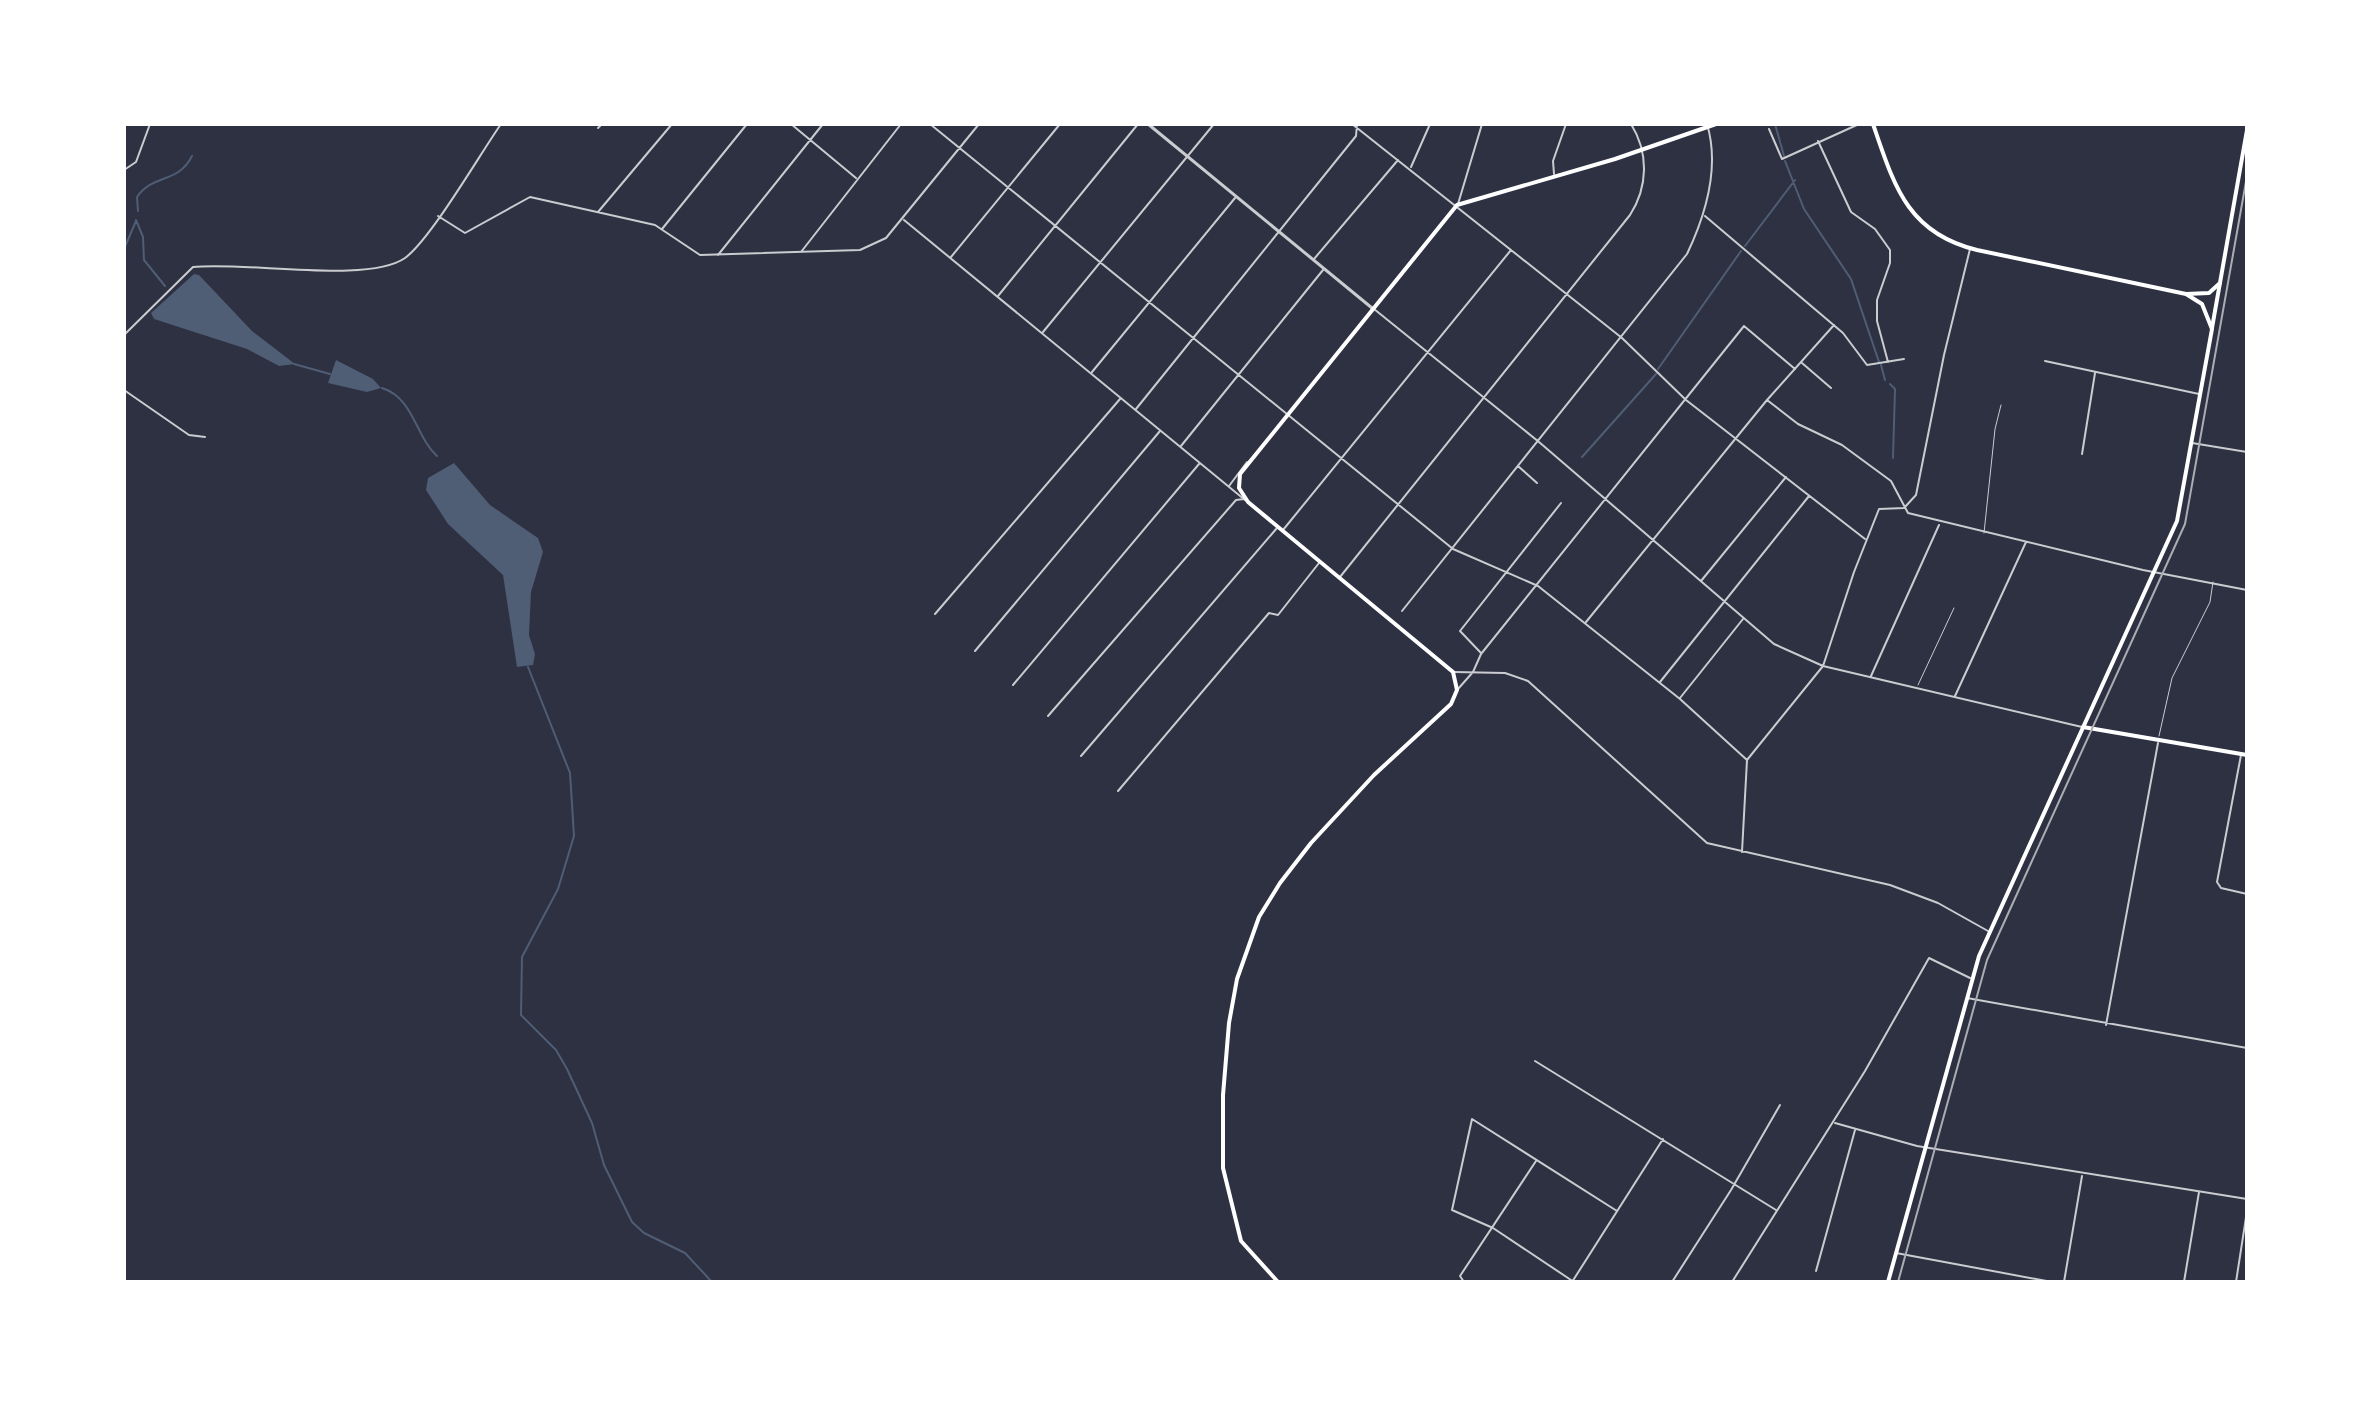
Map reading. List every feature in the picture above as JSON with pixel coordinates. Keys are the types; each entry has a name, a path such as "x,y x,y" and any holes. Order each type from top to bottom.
{"main road":[{"path":"1278,1282 1241,1241 1223,1168 1223,1095 1229,1023 1237,979 1259,917 1297,861 1374,775 1451,704 1457,690 1453,672 1246,500 1238,483 1247,462 1457,205 1642,150 1716,124"},
{"path":"1873,124 1892,180 1907,207 1937,235 1970,249 2186,294 2209,293 2220,283"},
{"path":"1888,1282 1971,978 1989,931 2177,521 2247,130"},
{"path":"2186,294 2202,304 2212,329"},
{"path":"2083,727 2244,754"}],"street":[{"path":"124,170 136,162 150,124"},
{"path":"124,335 193,267 349,269 379,266 406,257 501,124"},
{"path":"598,128 602,124"},
{"path":"598,212 672,124"},
{"path":"662,229 747,124"},
{"path":"791,124 857,179"},
{"path":"717,256 823,124"},
{"path":"801,252 901,124"},
{"path":"930,124 1453,549 1538,586 1680,699 1747,760"},
{"path":"438,216 465,233 530,197 662,229 693,252 717,256 860,250 886,238 979,124"},
{"path":"950,258 1060,124"},
{"path":"998,297 1138,124"},
{"path":"1148,124 1539,442 1774,644 1823,666 2083,727"},
{"path":"1042,333 1102,264 1214,124"},
{"path":"1411,169 1430,124"},
{"path":"1457,205 1482,124"},
{"path":"1554,175 1553,161 1566,124"},
{"path":"1339,578 1569,295 1636,204 1643,182 1642,150 1631,124"},
{"path":"1769,129 1780,157 1859,124"},
{"path":"1355,125 1622,338 1686,400 1866,539"},
{"path":"1135,409 1356,136 1355,125"},
{"path":"1402,611 1680,266 1703,214 1712,154 1707,125"},
{"path":"1818,141 1851,212 1875,229 1890,250 1890,263 1877,300 1877,321 1888,362"},
{"path":"1314,260 1399,159"},
{"path":"1091,373 1236,197"},
{"path":"1703,214 1834,325 1867,365 1904,359"},
{"path":"903,219 1246,500"},
{"path":"1742,852 1747,760 1823,666 1879,509 1904,508 1916,495 1944,355 1970,249"},
{"path":"1081,756 1342,458 1511,250"},
{"path":"1181,447 1325,269"},
{"path":"1585,623 1767,400 1834,325"},
{"path":"1457,690 1473,672 1481,654 1744,326 1795,369"},
{"path":"2045,361 2200,395"},
{"path":"1801,362 1831,388"},
{"path":"2082,454 2095,373"},
{"path":"124,390 189,435 205,437"},
{"path":"935,614 1121,398"},
{"path":"1767,400 1798,424 1842,445 1891,481 1908,513 2154,572 2247,590"},
{"path":"975,651 1161,430"},
{"path":"2191,442 2247,452"},
{"path":"1229,486 1247,462"},
{"path":"1013,685 1200,463"},
{"path":"1518,466 1537,483"},
{"path":"1701,582 1786,477"},
{"path":"1659,683 1809,495"},
{"path":"1048,716 1236,500 1246,500"},
{"path":"1481,654 1460,631 1561,503"},
{"path":"1870,677 1940,522"},
{"path":"1954,697 2027,540"},
{"path":"1118,791 1269,613 1278,615 1320,562"},
{"path":"1680,699 1744,618"},
{"path":"1453,672 1514,675 1528,681 1703,841 1898,887 1989,931"},
{"path":"2106,1025 2158,740"},
{"path":"2244,754 2217,882 2221,888 2247,894"},
{"path":"1732,1282 1834,1122 1929,958 1971,978"},
{"path":"1966,997 2106,1025 2247,1048"},
{"path":"1535,1061 1735,1182 1777,1211"},
{"path":"1672,1282 1780,1105"},
{"path":"1617,1211 1472,1119 1452,1210 1493,1228 1573,1282 1663,1138"},
{"path":"1834,1122 1925,1147 2247,1201 2247,1181"},
{"path":"1816,1271 1855,1129"},
{"path":"1464,1282 1460,1276 1537,1160"},
{"path":"2064,1282 2082,1175"},
{"path":"2184,1282 2199,1192"},
{"path":"2236,1282 2247,1211"},
{"path":"1896,1253 2052,1282"}],"lane":[{"path":"1984,533 2001,405"},
{"path":"2158,740 2172,678 2210,602 2213,582"},
{"path":"1917,688 1954,608"}],"water":[{"path":"194,274 199,275 252,331 295,364 279,366 247,349 154,319 151,313"},
{"path":"336,360 373,379 381,388 367,392 328,383"},
{"path":"454,463 490,505 538,538 543,552 531,592 529,635 535,654 533,665 517,667 503,575 448,524 426,490 428,478"}],"waterway":[{"path":"1775,124 1784,156"},
{"path":"138,211 137,197 144,189 180,171 192,156"},
{"path":"1785,161 1804,209 1851,279 1879,362"},
{"path":"1745,246 1795,180"},
{"path":"136,220 143,237 144,260 165,286"},
{"path":"124,249 136,221"},
{"path":"1658,369 1741,251"},
{"path":"294,364 330,374"},
{"path":"1881,365 1885,380"},
{"path":"1582,457 1656,374"},
{"path":"1890,384 1895,389 1893,458"},
{"path":"382,388 401,400 437,456"},
{"path":"528,667 570,773 574,836 558,889 522,957 521,1015 556,1050 567,1069 592,1123 604,1165 632,1222 644,1233 685,1253 712,1282"}],"tram line":[{"path":"1898,1282 1987,960 2185,524 2247,176"}]}
